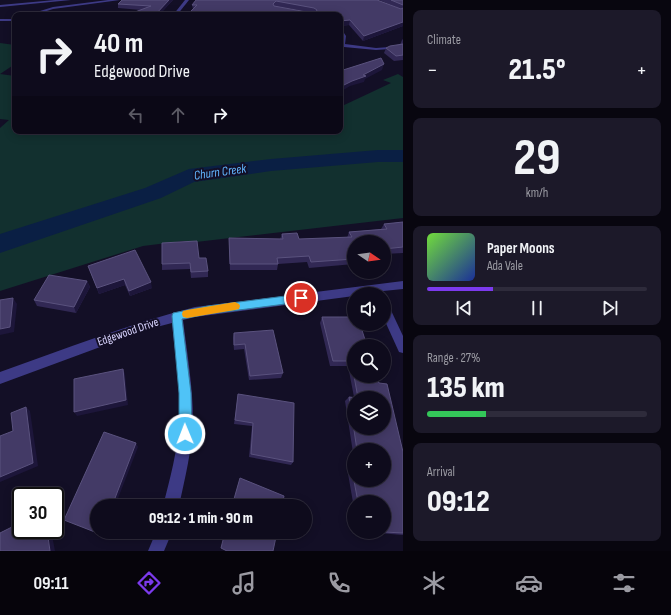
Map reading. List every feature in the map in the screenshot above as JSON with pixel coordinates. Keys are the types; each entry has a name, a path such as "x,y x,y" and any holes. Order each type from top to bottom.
{"street":[{"path":"0,6 38,4 69,0"},
{"path":"39,12 118,0"},
{"path":"177,12 187,0"},
{"path":"38,4 47,10"},
{"path":"0,20 12,20"},
{"path":"0,26 12,21"},
{"path":"343,46 376,49 403,47"},
{"name":"Edgewood Drive","path":"391,288 403,285"},
{"name":"Edgewood Drive","path":"0,378 149,324 177,316 208,310 347,294"},
{"path":"173,499 183,457 185,434 185,393 177,316"},
{"path":"391,322 403,348"},
{"path":"156,551 161,539"}],"green space":[{"path":"0,43 12,45 12,66 0,74"},
{"path":"0,74 12,76 12,134 343,134 343,106 391,83 383,80 398,74 403,77 403,218 196,242 183,241 143,246 0,291 0,128 9,120 0,119"}],"building":[{"path":"122,0 169,0 158,12 135,12 151,6 118,4"},
{"path":"196,0 377,0 401,9 403,8 403,22 364,36 350,20 343,21 343,12 316,12 317,10 314,8 276,1 273,4 274,6 307,12 190,12 197,5 192,5"},
{"path":"391,0 403,0 403,5"},
{"path":"403,44 403,55 396,56 386,48 390,46"},
{"path":"381,58 384,64 363,75 366,76 343,86 343,70"},
{"path":"403,222 403,247 391,248 391,235 351,235 349,232 387,229 384,224"},
{"path":"297,233 299,239 347,237 347,259 311,262 309,256 277,258 278,264 230,264 229,238 283,239 282,234"},
{"path":"197,241 199,258 206,258 208,271 191,272 190,263 162,264 162,243"},
{"path":"135,250 151,282 129,291 124,279 97,288 88,266"},
{"path":"49,275 87,281 74,307 34,300"},
{"path":"13,298 10,327 0,329 0,300"},
{"path":"322,317 347,317 347,331 362,331 365,339 347,339 347,361 333,361"},
{"path":"273,330 283,373 250,376 245,344 234,345 234,333"},
{"path":"123,369 126,400 74,412 74,379"},
{"path":"355,383 379,383 387,384 389,391 357,391"},
{"path":"238,394 294,403 293,462 251,454 253,423 235,420"},
{"path":"391,401 403,452 403,533 391,532 391,495 357,495 355,487 391,487 391,443 356,443 355,435 391,435"},
{"path":"26,407 33,463 0,477 0,436 13,431 11,413"},
{"path":"104,432 136,443 115,499 90,499 90,530 64,520"},
{"path":"240,478 284,496 283,499 234,499"},
{"path":"12,527 12,539 48,539 50,551 0,551 0,533"},
{"path":"223,539 276,539 273,551 227,551 221,548"}],"waterway":[{"name":"Churn Creek","path":"0,244 153,193 189,176 271,165 378,156 403,156"}],"slow traffic":[{"path":"187,314 235,306"}],"route":[{"path":"185,434 185,393 177,316 208,310 301,298"}]}
